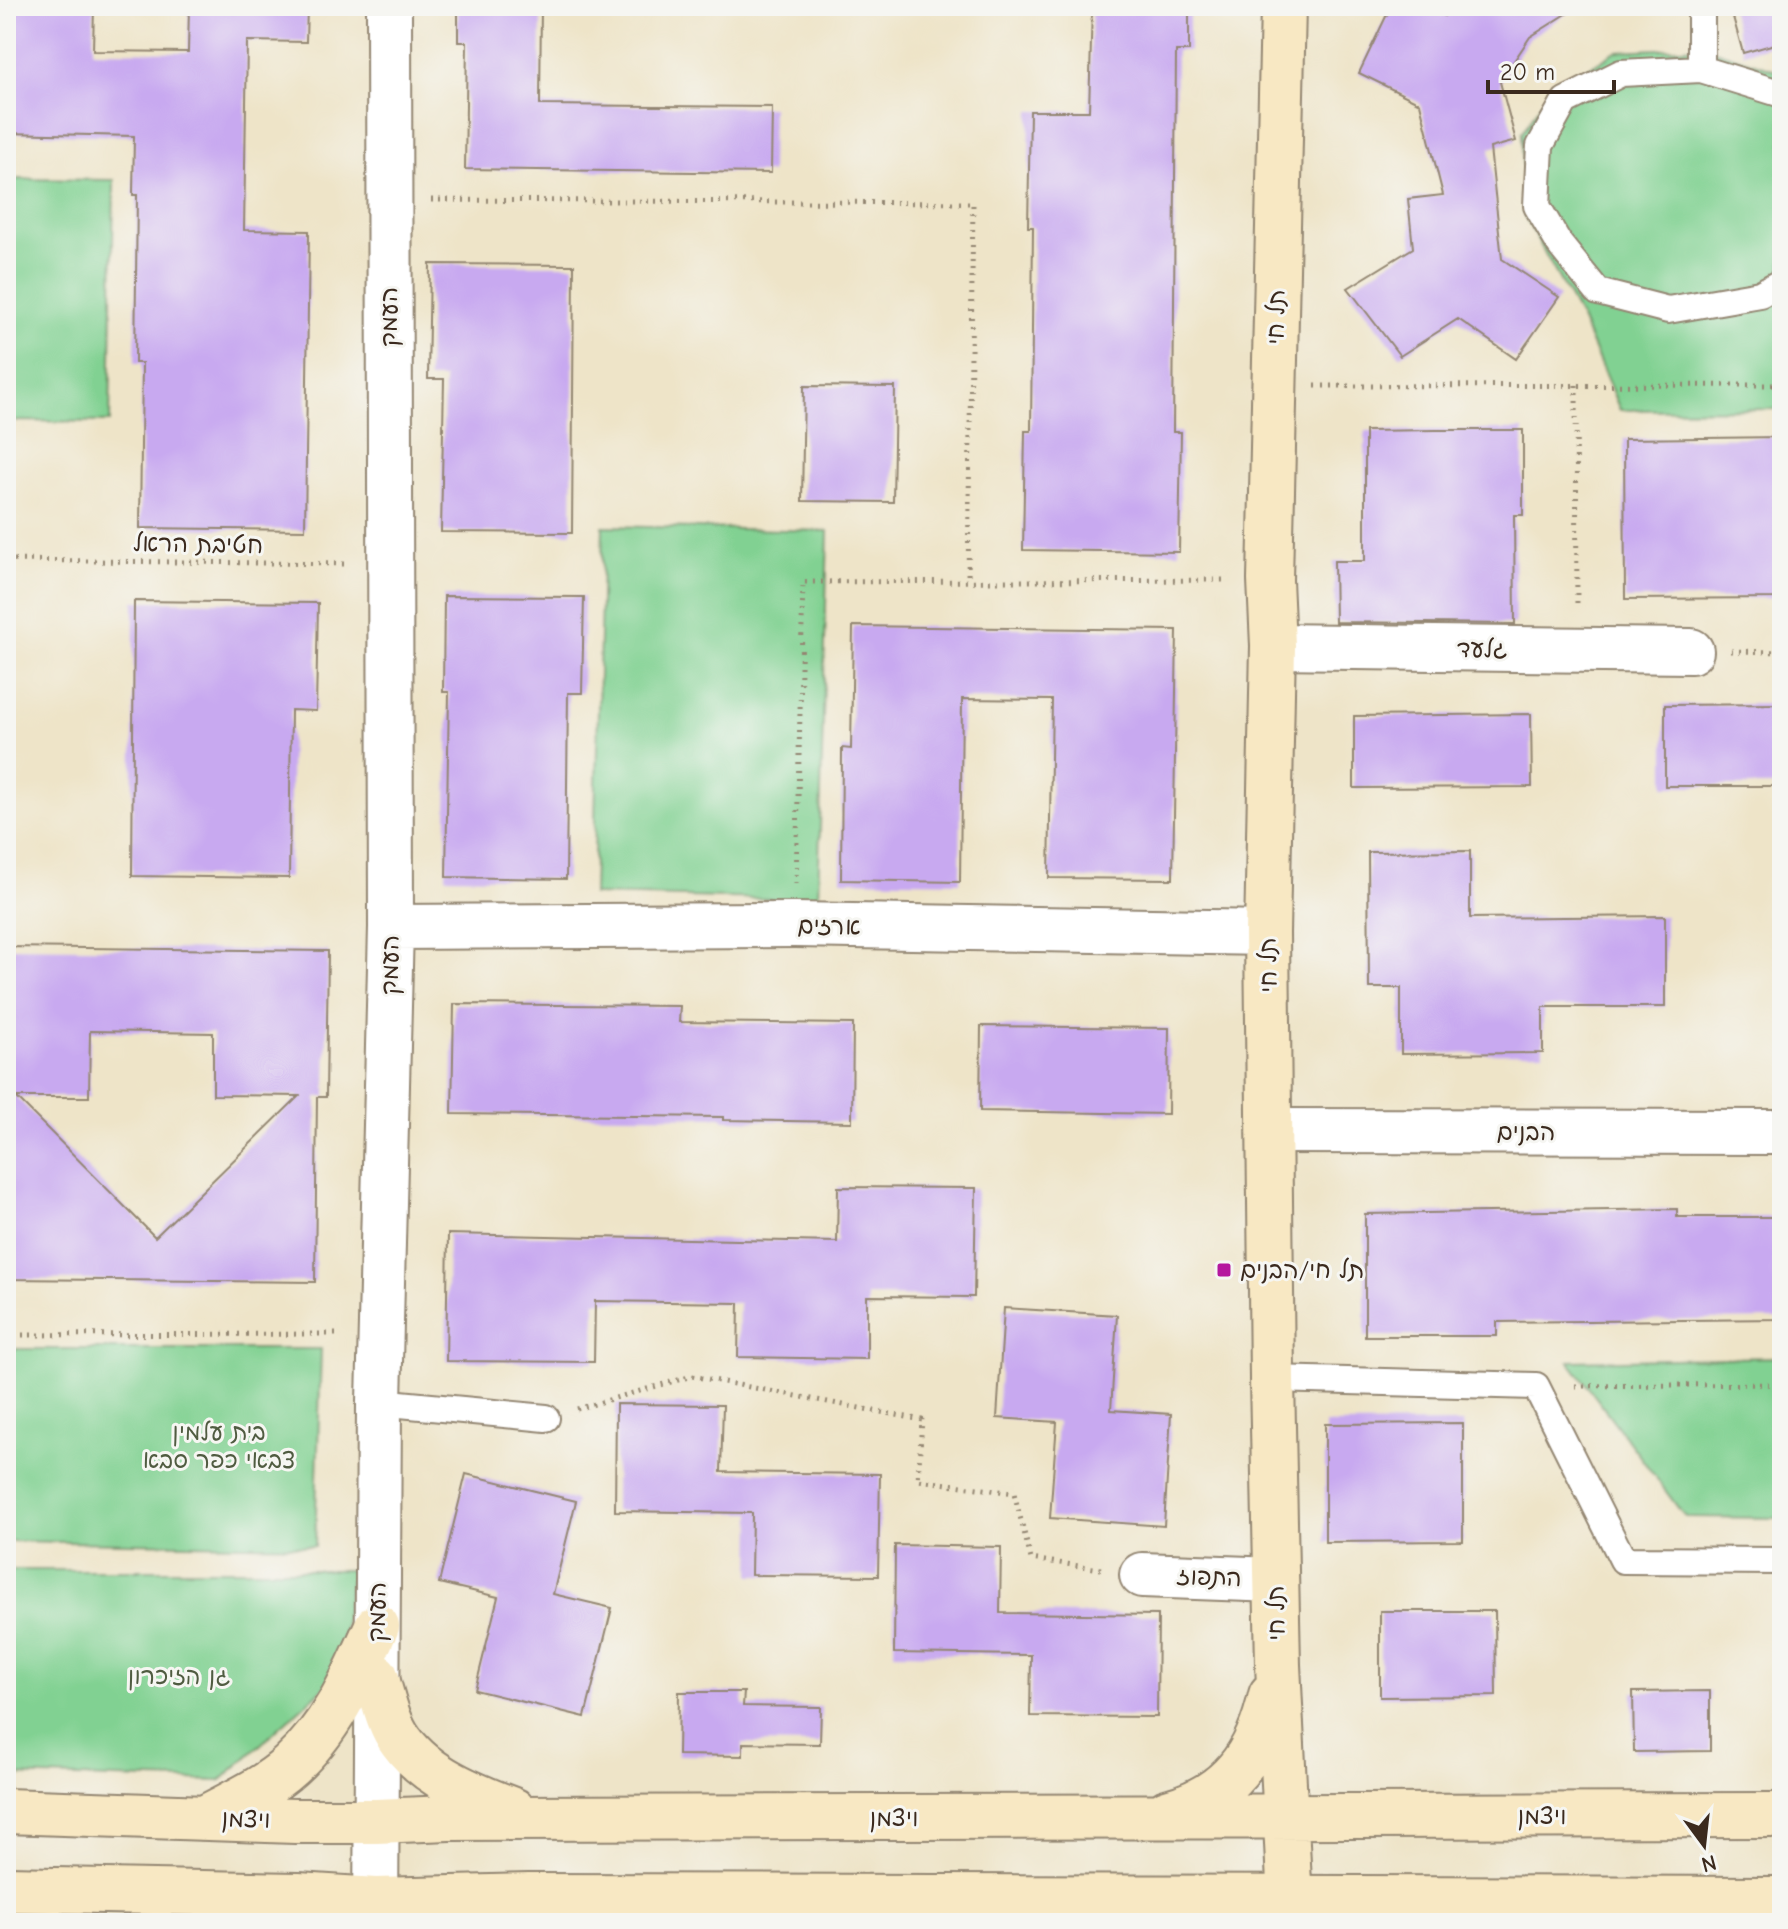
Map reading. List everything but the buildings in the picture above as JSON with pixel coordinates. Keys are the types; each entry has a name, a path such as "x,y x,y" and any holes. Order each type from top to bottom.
{"main road":[{"name":"תל חי","path":"1283,6 1270,580 1273,646 1267,933 1278,1665 1291,1911"},
{"path":"205,1817 256,1790 289,1767 322,1732 350,1686 377,1626"},
{"path":"1146,1818 1206,1797 1230,1779 1252,1753 1265,1724 1278,1665"},
{"path":"376,1676 389,1718 401,1741 434,1772 474,1795 534,1818"},
{"name":"ויצמן","path":"6,1811 376,1821 1782,1815"},
{"path":"6,1889 298,1895 376,1911 529,1896 1291,1911 1782,1899"},
{"path":"466,1923 529,1896"}],"street":[{"name":"העמק","path":"376,1911 379,1402 391,927 389,6"},
{"name":"גלעד","path":"1273,646 1691,651"},
{"name":"ארזים","path":"391,927 795,925 1267,933"},
{"name":"הבנים","path":"1271,1131 1782,1132"},
{"name":"התפוז","path":"1142,1575 1276,1580"}],"lane":[{"path":"1701,6 1701,69"},
{"path":"1782,94 1701,69 1621,73 1565,101 1540,146 1537,206 1560,245 1598,292 1668,310 1760,294 1782,282"},
{"path":"1272,1379 1536,1386 1623,1560 1782,1561"},
{"path":"379,1402 546,1418"}],"path":[{"path":"389,200 973,203 968,579"},
{"path":"1576,385 1577,650"},
{"path":"1274,386 1782,385"},
{"name":"חטיבת הראל","path":"6,560 390,564"},
{"path":"795,925 803,582 1270,580"},
{"path":"6,1335 381,1334"},
{"path":"546,1418 692,1376 922,1420 918,1480 1014,1493 1031,1559 1142,1575"},
{"path":"1536,1386 1782,1384"}],"green space":[{"path":"1705,47 1782,72 1782,409 1620,410 1581,319 1524,215 1522,133 1547,94 1616,51"},
{"path":"6,179 114,180 110,422 6,421"},
{"path":"603,526 828,531 818,900 593,895"},
{"name":"בית עלמין צבאי כפר סבא","path":"6,1349 321,1349 315,1546 6,1541"},
{"path":"1782,1357 1782,1518 1685,1517 1569,1361"},
{"name":"גן הזיכרון","path":"6,1570 352,1570 338,1675 220,1781 6,1775"}],"place":[{"name":"תל חי/הבנים","path":"1224,1270"}]}
